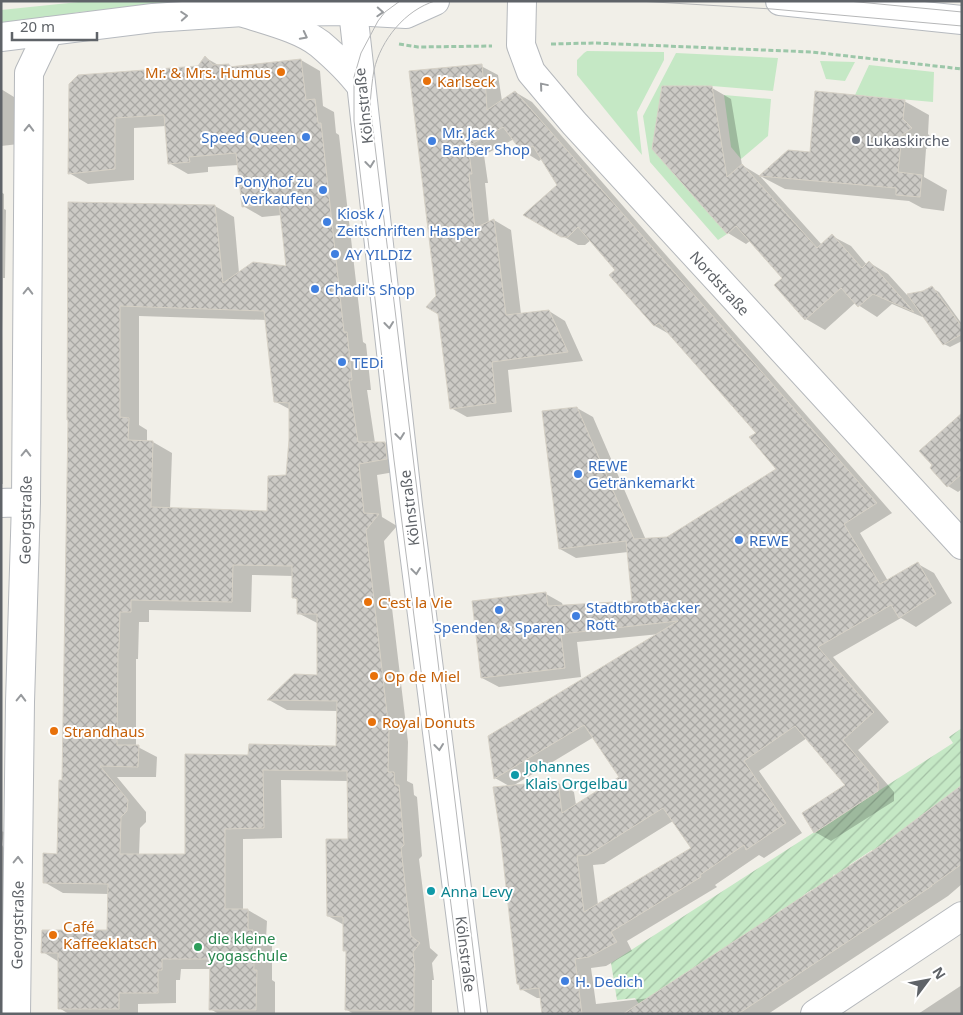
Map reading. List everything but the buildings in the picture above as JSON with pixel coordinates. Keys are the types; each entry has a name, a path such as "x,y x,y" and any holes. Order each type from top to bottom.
{"street":[{"path":"300,11 326,1"},
{"path":"1,36 153,18 243,12 300,11 353,4 406,14 435,1"},
{"name":"Nordstraße","path":"522,1 521,45 530,72 574,123 962,545"},
{"path":"780,1 962,20"},
{"name":"Kölnstraße","path":"353,4 410,525 473,1014"},
{"path":"243,12 295,31 319,43 361,86"},
{"name":"Georgstraße","path":"16,1014 20,702 13,503 29,73 49,31"},
{"path":"815,1014 847,1002 962,916"}],"path":[{"path":"395,44 418,47 594,43 812,52 962,68"}],"green space":[{"path":"88,1 242,1 79,12 1,27 1,10"},
{"path":"587,51 664,52 664,60 637,112 642,155 577,75 577,60"},
{"path":"676,53 778,58 773,91 712,86 662,86 652,149 727,234 718,240 650,162 643,116"},
{"path":"820,61 855,62 845,81 826,79"},
{"path":"869,65 934,72 933,102 855,95"},
{"path":"724,95 771,99 768,136 741,159 731,147"},
{"path":"962,728 962,785 902,830 892,847 887,839 886,841 891,848 877,857 872,850 849,865 854,872 840,882 834,874 833,876 838,883 821,886 808,892 802,896 787,916 781,910 786,917 767,920 639,1004 635,998 617,1000 611,963 953,743 949,737"}],"tram line":[{"path":"400,1 385,12 378,21 361,53 354,77 354,121 394,460 465,1014"},
{"path":"435,1 414,11 388,37 377,59 374,70 370,105 481,1014"},
{"path":"638,1 772,9 962,26"},
{"path":"848,1 962,12"}],"place":[{"name":"Mr. & Mrs. Humus","path":"281,72"},
{"name":"Karlseck","path":"427,81"},
{"name":"Speed Queen","path":"306,137"},
{"name":"Lukaskirche","path":"856,140"},
{"name":"Mr. Jack Barber Shop","path":"432,141"},
{"name":"Ponyhof zu verkaufen","path":"323,190"},
{"name":"Kiosk / Zeitschriften Hasper","path":"327,222"},
{"name":"AY YILDIZ","path":"335,254"},
{"name":"Chadi's Shop","path":"315,289"},
{"name":"TEDi","path":"342,362"},
{"name":"REWE Getränkemarkt","path":"578,474"},
{"name":"REWE","path":"739,540"},
{"name":"C'est la Vie","path":"368,602"},
{"name":"Spenden & Sparen","path":"499,610"},
{"name":"Stadtbrotbäcker Rott","path":"576,616"},
{"name":"Op de Miel","path":"374,676"},
{"name":"Royal Donuts","path":"372,722"},
{"name":"Strandhaus","path":"54,731"},
{"name":"Johannes Klais Orgelbau","path":"515,775"},
{"name":"Anna Levy","path":"431,891"},
{"name":"Café Kaffeeklatsch","path":"53,935"},
{"name":"die kleine yogaschule","path":"198,947"},
{"name":"H. Dedich","path":"565,981"}]}
